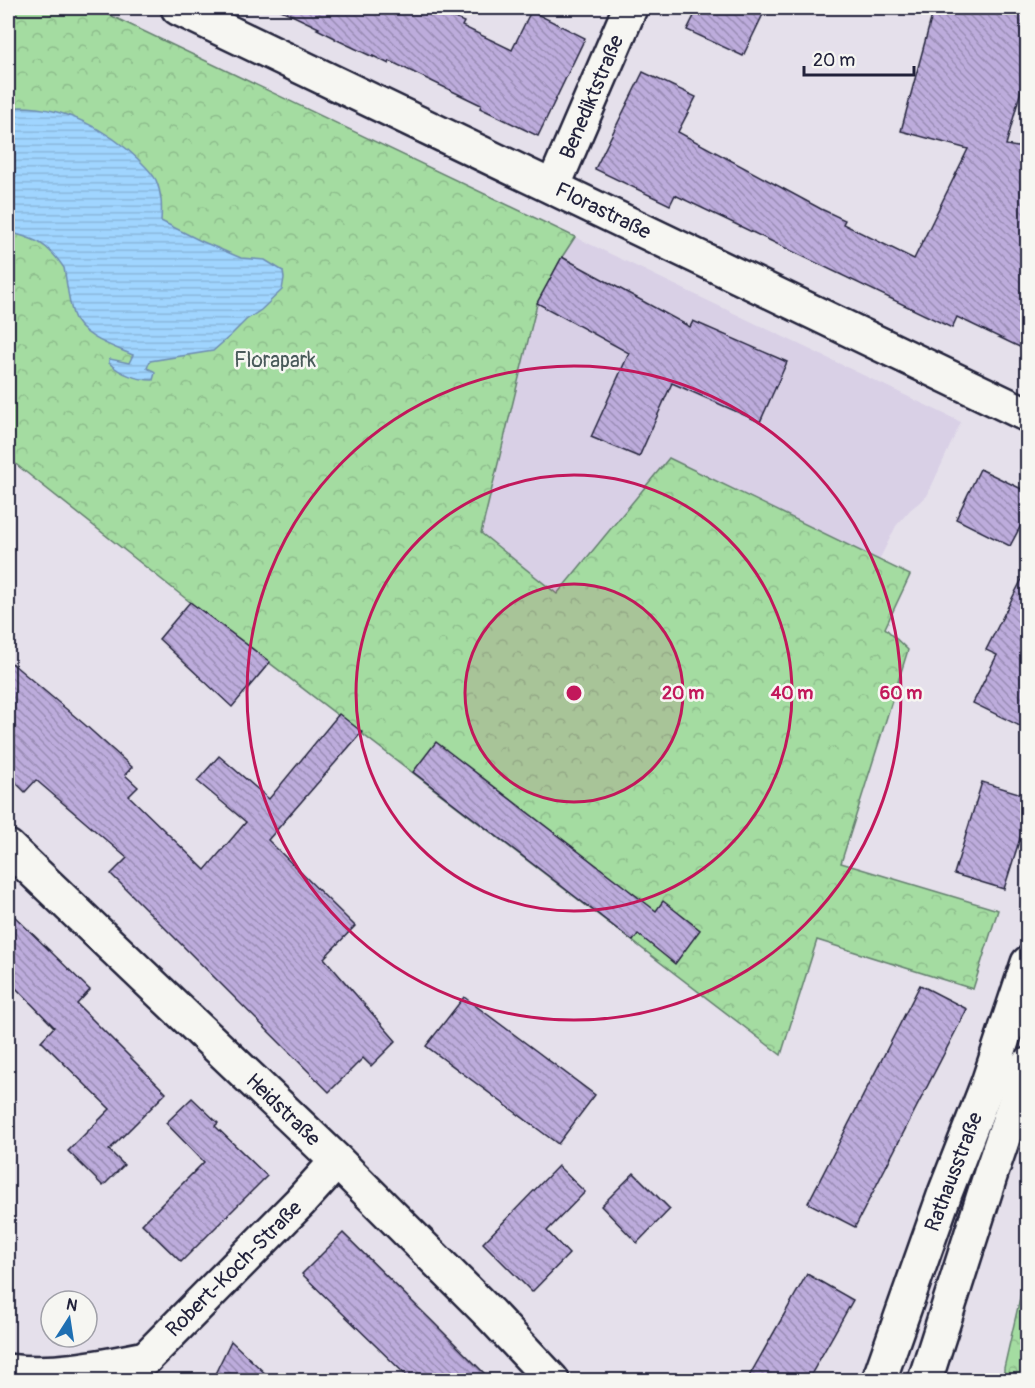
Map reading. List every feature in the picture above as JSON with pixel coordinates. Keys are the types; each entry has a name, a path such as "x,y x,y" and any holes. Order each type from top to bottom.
{"street":[{"name":"Florastraße","path":"178,8 1028,415"},
{"name":"Benediktstraße","path":"553,187 630,8"},
{"name":"Heidstraße","path":"8,847 337,1161 490,1314 552,1380"},
{"name":"Rathausstraße","path":"879,1380 945,1193 988,1083 1028,963"},
{"name":"Rathausstraße","path":"925,1380 1028,1065"},
{"name":"Robert-Koch-Straße","path":"149,1369 337,1161"},
{"path":"8,1371 50,1373 94,1369 149,1369"}],"shaded area":[{"path":"575,237 961,422 927,496 896,526 879,560 669,458 557,595 481,533 537,303"}],"green space":[{"name":"Florapark","path":"8,8 95,8 575,237 537,304 481,533 557,594 669,458 910,575 885,628 908,650 841,863 998,910 973,989 817,940 781,1055 190,602 8,458"},
{"path":"1027,1267 1027,1380 1004,1380 1004,1368"}],"water":[{"path":"21,107 53,111 69,116 99,130 126,148 156,180 161,200 161,221 241,258 265,260 283,271 282,290 213,351 150,361 147,368 155,373 153,380 130,376 113,367 109,363 110,359 129,363 133,355 98,340 82,329 73,314 61,263 49,250 36,241 8,232 8,108"}],"building":[{"path":"277,8 432,8 464,22 462,26 512,50 531,11 585,38 538,136 480,108 481,105 390,61 389,64 335,39 317,29 319,28"},
{"path":"698,8 766,8 743,56 687,30"},
{"path":"934,8 1028,8 1028,65 1006,145 1028,149 1028,351 957,317 952,328 675,195 670,205 595,169 643,72 696,97 678,132 845,220 843,224 914,259 968,149 901,131"},
{"path":"562,257 690,327 693,321 787,362 760,422 672,383 639,457 591,437 629,353 537,303"},
{"path":"980,469 1028,492 1028,512 1010,546 956,519"},
{"path":"1028,567 1028,730 973,703 997,655 986,650"},
{"path":"190,602 270,662 232,707 159,639"},
{"path":"8,660 132,767 125,775 138,787 129,796 205,870 246,822 197,781 219,756 269,799 339,714 362,732 268,840 355,926 324,958 396,1041 371,1066 363,1058 329,1092 111,874 127,858 36,780 25,792 8,775"},
{"path":"436,742 656,911 663,901 700,930 675,964 638,934 633,941 413,772"},
{"path":"982,782 1028,796 1028,813 1004,889 954,874"},
{"path":"8,910 90,990 77,1004 166,1093 109,1150 124,1165 103,1186 68,1151 110,1109 41,1041 54,1027 8,980"},
{"path":"920,985 967,1009 855,1227 808,1203"},
{"path":"464,997 595,1095 558,1144 426,1046"},
{"path":"192,1098 218,1123 215,1126 267,1176 181,1262 142,1224 204,1162 166,1123"},
{"path":"558,1166 585,1192 547,1231 569,1254 532,1292 483,1243"},
{"path":"634,1173 670,1209 637,1243 601,1206"},
{"path":"343,1233 491,1380 411,1380 302,1274"},
{"path":"807,1274 853,1300 808,1380 747,1380"},
{"path":"231,1341 272,1380 212,1380"}]}
